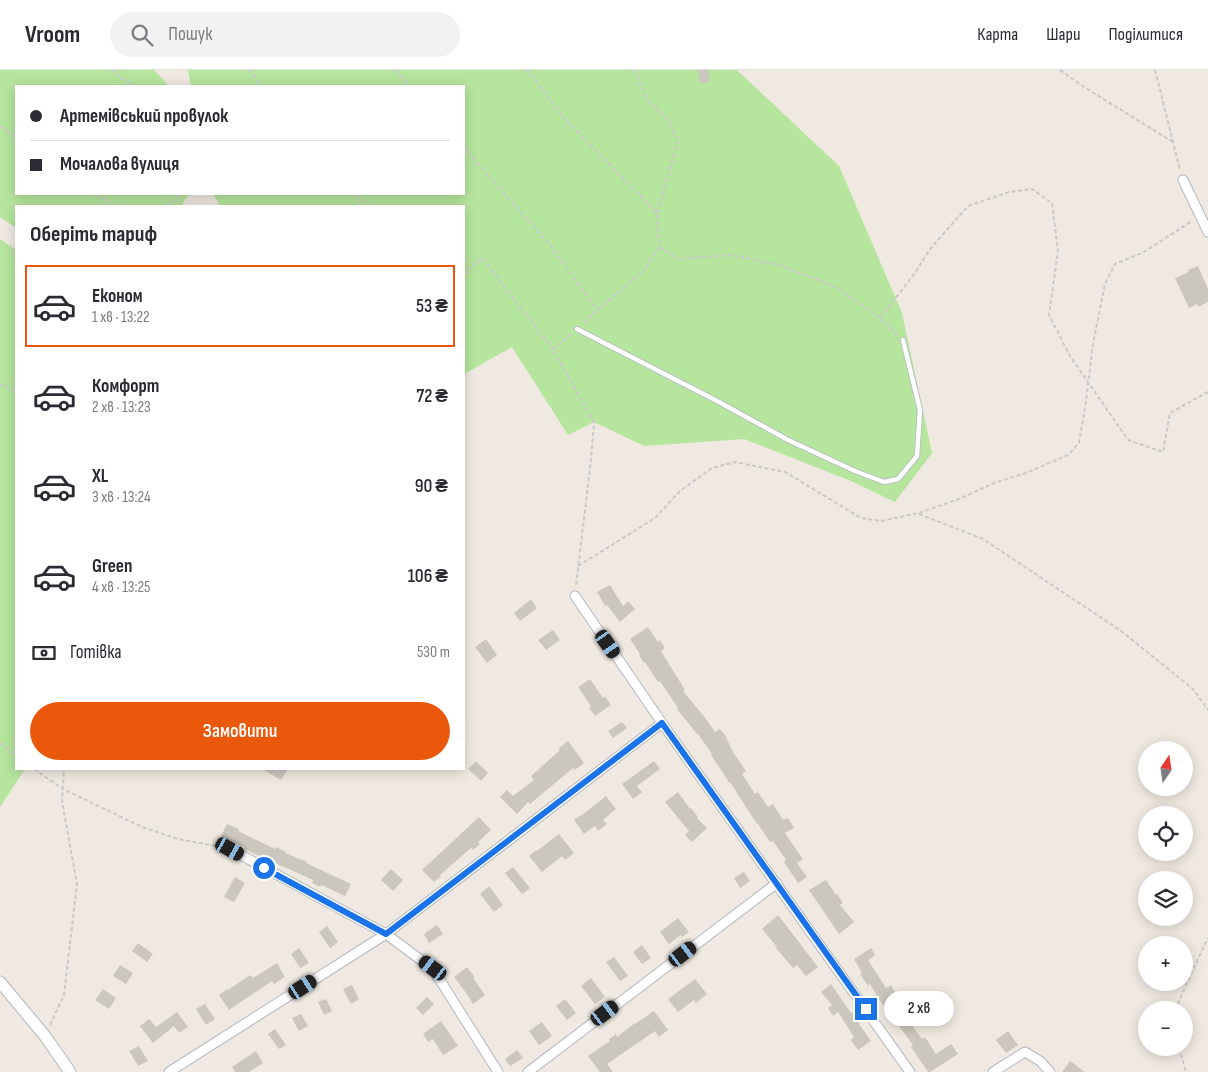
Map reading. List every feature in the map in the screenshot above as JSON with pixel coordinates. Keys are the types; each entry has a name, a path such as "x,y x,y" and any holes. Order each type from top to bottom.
{"street":[{"path":"1182,180 1207,227"},
{"path":"575,596 662,723 910,1072"},
{"path":"169,1072 386,934 662,723"},
{"path":"230,849 386,934 433,968 498,1072"},
{"path":"528,1072 777,883"},
{"path":"0,982 45,1036 70,1072"},
{"path":"993,1072 1025,1052 1040,1061 1050,1072"}],"lane":[{"path":"577,329 719,402 788,440 884,482 898,479 917,456 920,410 903,340"}],"path":[{"path":"111,70 132,85"},
{"path":"249,70 262,85"},
{"path":"394,70 408,85"},
{"path":"527,70 565,119 657,213"},
{"path":"553,350 644,270 660,248 657,213 678,141 667,119 648,101 634,70"},
{"path":"1060,70 1084,88 1173,142"},
{"path":"1155,70 1182,180"},
{"path":"0,126 15,137"},
{"path":"465,149 551,246 598,311"},
{"path":"880,318 915,273 930,249 968,206 1009,192 1032,189 1052,203 1058,251 1049,314 1070,356 1128,440 1162,452 1170,413 1208,392"},
{"path":"98,195 112,205"},
{"path":"170,205 178,195"},
{"path":"356,195 364,205"},
{"path":"660,248 677,259 731,255 779,265 836,287 880,318 903,340"},
{"path":"465,273 482,258 553,350 594,422 575,596"},
{"path":"0,384 15,391"},
{"path":"918,513 982,539 1121,631 1193,690 1208,710"},
{"path":"0,743 15,755"},
{"path":"35,770 63,789 142,827 178,839 230,849"},
{"path":"45,1036 64,995 77,884 62,801 64,770"},
{"path":"1179,1001 1208,938"},
{"path":"1181,1056 1186,1072"}],"green space":[{"path":"0,70 154,70 168,85 15,85 15,195 188,195 182,205 15,205 15,227 0,217"},
{"path":"188,70 737,70 839,166 902,313 932,453 895,502 851,481 744,439 644,446 594,422 568,435 512,347 465,373 465,205 219,205 214,195 465,195 465,85 191,85"},
{"path":"0,239 15,249 15,770 24,770 0,807"}],"building":[{"path":"698,70 708,70 710,82 700,83"},
{"path":"1198,266 1208,289 1208,302 1198,307 1197,304 1189,308 1175,278"},
{"path":"610,585 623,606 628,601 635,609 620,622 607,605 605,606 597,592"},
{"path":"531,599 537,608 520,621 514,613"},
{"path":"648,627 658,642 660,640 665,648 661,651 685,690 683,691 715,732 720,729 725,735 733,752 746,771 742,774 755,794 758,792 768,807 773,804 783,820 788,818 794,828 785,833 803,859 797,863 807,877 798,883 773,841 770,842 757,824 712,754 639,655 630,639"},
{"path":"553,630 560,640 546,650 538,640"},
{"path":"486,639 497,655 487,663 475,647"},
{"path":"590,679 603,698 605,696 611,705 595,716 589,708 591,706 578,687"},
{"path":"622,722 627,728 613,738 608,731"},
{"path":"568,741 584,763 575,770 573,768 530,804 528,802 517,814 500,797 507,790 513,796 534,780 531,776"},
{"path":"476,761 488,773 481,781 468,769"},
{"path":"654,761 660,769 637,786 642,792 633,799 622,784"},
{"path":"264,770 287,770 281,780"},
{"path":"678,792 697,818 707,828 692,842 685,835 689,831 665,802"},
{"path":"606,796 616,809 603,820 607,824 598,831 595,826 584,834 574,820"},
{"path":"479,817 491,830 478,842 480,844 473,850 471,848 434,882 422,870"},
{"path":"227,824 275,849 276,847 351,884 345,896 321,885 320,887 312,883 313,880 244,849 245,847 221,836"},
{"path":"559,834 574,853 565,860 562,856 542,872 529,856"},
{"path":"513,867 530,888 522,894 505,873"},
{"path":"391,869 403,880 393,891 381,880"},
{"path":"744,872 750,881 740,888 734,878"},
{"path":"235,877 245,883 234,902 224,897"},
{"path":"826,880 843,903 840,905 854,922 839,934 809,890"},
{"path":"489,886 503,905 494,912 480,894"},
{"path":"778,915 818,967 806,976 797,965 793,968 762,929"},
{"path":"678,918 689,932 682,937 681,935 669,944 660,932"},
{"path":"437,925 443,934 429,943 424,934"},
{"path":"327,926 338,942 330,948 319,932"},
{"path":"138,943 153,954 147,962 132,951"},
{"path":"642,945 651,958 642,964 633,952"},
{"path":"299,948 309,963 300,968 291,954"},
{"path":"871,948 875,955 868,960 886,988 891,985 897,996 894,997 922,1039 925,1037 936,1054 951,1044 958,1054 930,1072 928,1072 911,1047 913,1045 880,1001 870,984 868,986 860,974 862,973 854,959"},
{"path":"614,957 628,976 620,981 606,962"},
{"path":"277,963 285,977 274,984 272,981 229,1010 219,995 250,975 253,978"},
{"path":"120,965 133,973 126,984 113,976"},
{"path":"467,967 485,995 473,1004 454,977"},
{"path":"591,978 605,997 595,1004 581,986"},
{"path":"695,979 707,994 696,1003 694,1000 678,1012 668,999"},
{"path":"831,984 871,1041 858,1050 851,1040 854,1037 838,1012 833,1016 828,1008 832,1005 821,992"},
{"path":"352,985 359,999 351,1004 343,989"},
{"path":"103,989 116,998 109,1009 95,1000"},
{"path":"427,997 434,1004 423,1015 416,1008"},
{"path":"326,999 332,1011 324,1015 318,1002"},
{"path":"565,999 576,1013 567,1020 556,1006"},
{"path":"205,1004 215,1019 206,1025 196,1009"},
{"path":"654,1011 668,1030 659,1037 655,1031 607,1064 613,1072 600,1072 588,1056 610,1041 609,1039 616,1034 617,1037"},
{"path":"177,1012 188,1027 179,1033 174,1026 153,1043 140,1026 149,1019 156,1027"},
{"path":"301,1014 308,1026 299,1031 292,1018"},
{"path":"441,1021 458,1046 443,1055 433,1039 428,1042 423,1034"},
{"path":"542,1022 552,1036 539,1045 529,1031"},
{"path":"275,1029 286,1045 279,1049 268,1034"},
{"path":"1008,1031 1018,1045 1006,1053 996,1040"},
{"path":"139,1046 148,1061 138,1066 129,1051"},
{"path":"517,1050 523,1058 510,1066 505,1059"},
{"path":"256,1051 263,1063 249,1072 235,1072 232,1067"},
{"path":"1070,1061 1085,1072 1062,1072"}],"route":[{"path":"264,868 386,934 662,723 866,1009"}]}
